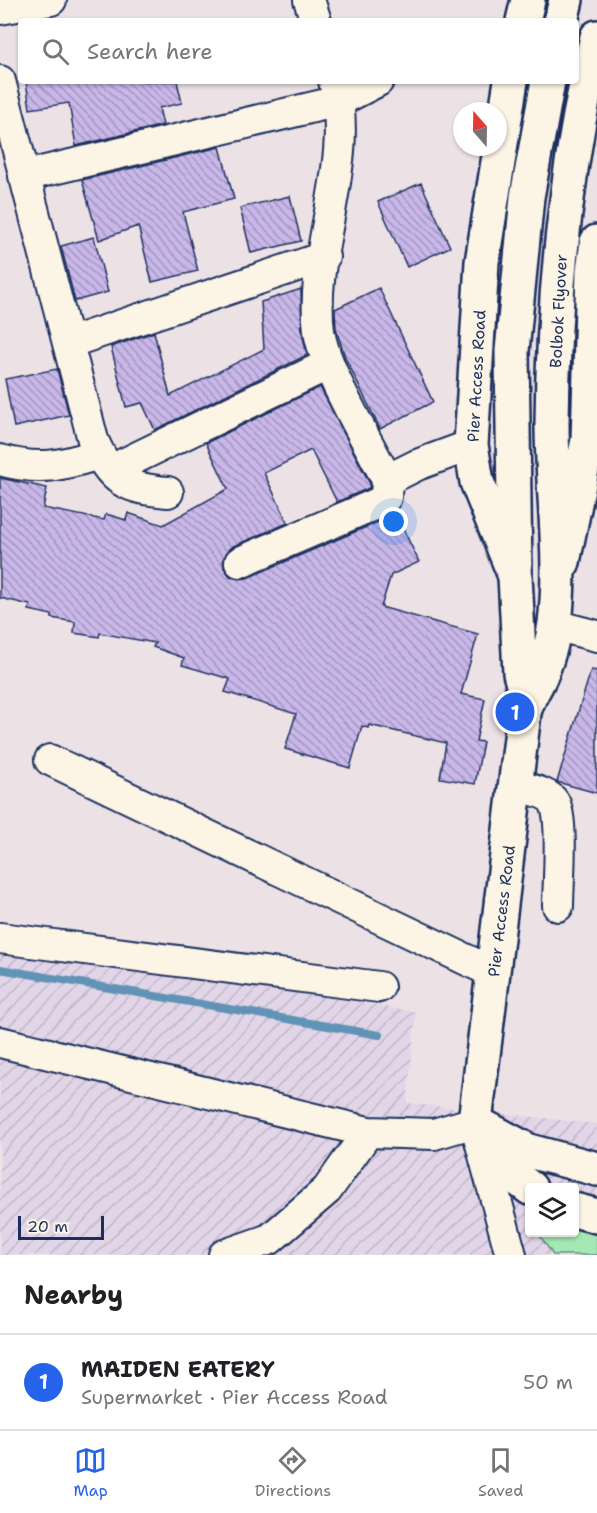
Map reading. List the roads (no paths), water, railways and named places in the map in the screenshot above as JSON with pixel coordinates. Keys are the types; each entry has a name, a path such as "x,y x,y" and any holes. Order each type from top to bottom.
{"main road":[{"path":"524,18 528,0"},
{"path":"562,18 566,0"},
{"name":"Bolbok Flyover","path":"557,588 552,423 559,267 575,144 597,37"},
{"name":"Pier Access Road","path":"475,1122 527,700 519,666 515,576 477,482 471,445 482,262 511,84"},
{"path":"515,576 511,425 512,351 519,264 529,186 547,84"},
{"name":"Pier Access Road","path":"527,700 542,672 554,625 557,588 589,480 592,283 597,242"},
{"path":"475,1122 529,1151 597,1169"},
{"path":"475,1122 514,1176 525,1184"},
{"path":"579,1211 597,1216"}],"street":[{"path":"0,9 51,0"},
{"path":"309,0 315,18"},
{"path":"0,81 93,440 105,462 124,484 136,489 168,492"},
{"path":"24,176 366,84"},
{"path":"240,562 378,503 386,497 387,480 329,364 319,329 324,257 338,159 337,91"},
{"path":"68,343 324,257"},
{"path":"0,460 36,468 105,462 329,364"},
{"path":"387,480 417,465 471,445"},
{"path":"554,625 597,636"},
{"path":"50,760 494,973"},
{"path":"516,785 547,796 555,803 559,829 558,906"},
{"path":"0,938 379,987"},
{"path":"0,1042 368,1132 434,1134 475,1122 511,1255"},
{"path":"224,1255 278,1247 327,1190 368,1132"}],"waterway":[{"path":"0,969 379,1035"}],"place":[{"name":"MAIDEN EATERY","path":"515,712"}]}
